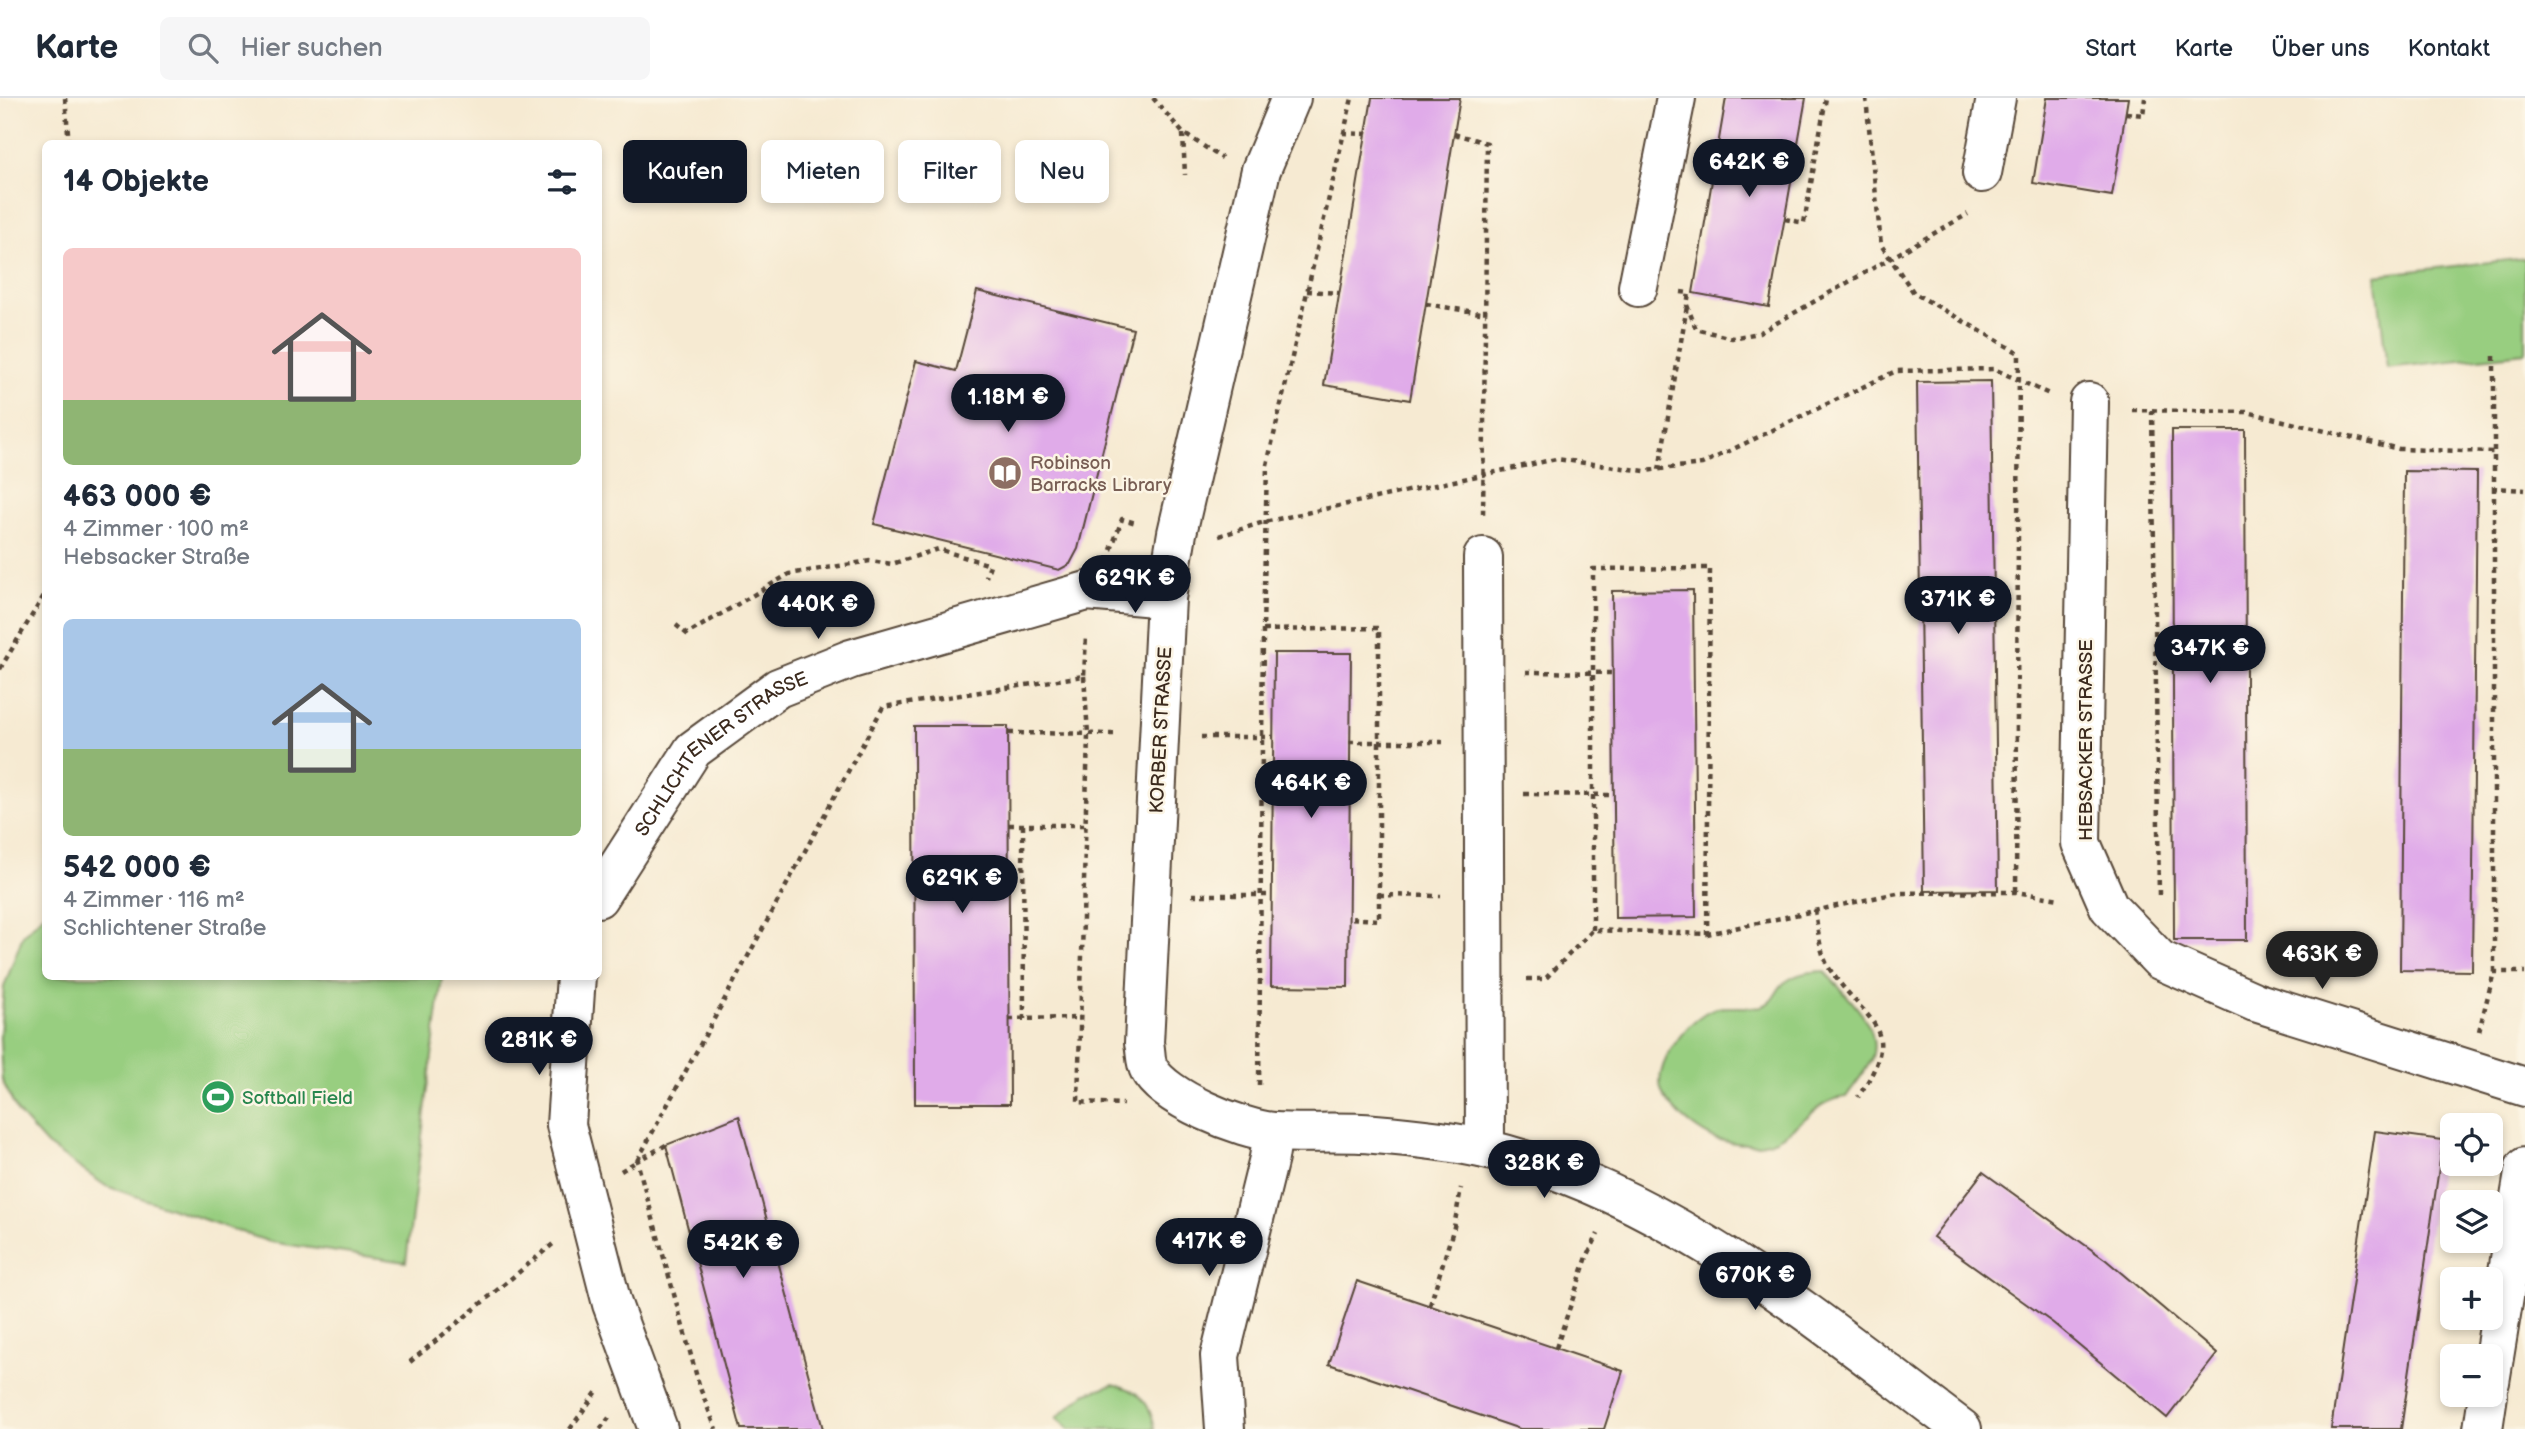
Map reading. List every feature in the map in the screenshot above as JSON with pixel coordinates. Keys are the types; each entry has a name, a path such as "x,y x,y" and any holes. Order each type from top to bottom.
{"street":[{"name":"KORBER STRASSE","path":"1291,98 1261,170 1178,533 1166,598 1144,1043 1149,1069 1164,1087 1196,1106 1265,1131 1374,1134 1476,1148 1547,1169 1616,1197 1718,1250 1962,1429"},
{"path":"1638,287 1676,98"},
{"path":"1982,173 1996,98"},
{"name":"HEBSACKER STRASSE","path":"2089,406 2081,843 2109,907 2160,960 2255,1002 2525,1087"},
{"path":"1476,1148 1485,979 1483,557"},
{"name":"SCHLICHTENER STRASSE","path":"602,892 693,750 778,688 851,659 1087,591 1166,598"},
{"path":"576,980 565,1125 612,1304 658,1429"},
{"path":"1225,1429 1220,1356 1265,1131"},
{"path":"2496,1344 2525,1167"},
{"path":"2483,1429 2486,1407"}],"path":[{"path":"65,98 69,140"},
{"path":"1153,98 1183,133 1240,169 1261,170"},
{"path":"1265,1131 1261,895 1262,630 1267,466 1352,98"},
{"path":"1785,219 1804,223 1826,98"},
{"path":"1866,98 1881,245 1914,293 2019,353 2016,892"},
{"path":"2126,113 2143,115 2145,98"},
{"path":"1183,133 1185,175"},
{"path":"1343,133 1366,134"},
{"path":"1454,134 1487,144 1483,557"},
{"path":"1687,305 1696,329 1732,338 1759,333 1970,212"},
{"path":"1638,287 1689,293 1659,470"},
{"path":"1307,291 1339,293"},
{"path":"1426,304 1486,314"},
{"path":"2469,1069 2494,972 2494,356"},
{"path":"1164,1087 1138,1104 1079,1102 1087,734 1084,676 1087,591 1107,564 1122,519 1209,539 1264,522 1556,459 1645,471 1702,464 1896,372 1994,369 2058,399 2089,406 2247,412 2399,449 2494,452"},
{"path":"2152,410 2160,960"},
{"path":"2494,488 2525,490"},
{"path":"676,625 687,634 789,574 870,561 892,564 938,549"},
{"path":"1485,979 1545,979 1592,930 1593,569 1710,568 1707,934"},
{"path":"0,669 42,599"},
{"path":"1262,630 1379,628 1379,919 1348,918"},
{"path":"1485,672 1612,673"},
{"path":"716,1429 700,1388 637,1161 883,707 1084,676"},
{"path":"1009,733 1273,737"},
{"path":"1349,742 1485,743"},
{"path":"1485,794 1614,795"},
{"path":"1009,825 1085,825"},
{"path":"1023,825 1024,1018"},
{"path":"1592,930 1707,934 1897,893 2016,892 2109,907"},
{"path":"1152,895 1272,895"},
{"path":"1379,895 1485,897"},
{"path":"1815,910 1819,943 1829,967 1861,1003 1877,1028 1881,1051 1875,1072 1857,1097"},
{"path":"2494,972 2525,972"},
{"path":"1009,1019 1080,1018"},
{"path":"410,1362 589,1214 600,1186 666,1145"},
{"path":"1430,1305 1476,1148"},
{"path":"1556,1348 1587,1257 1616,1197"}],"green space":[{"path":"2525,258 2525,353 2387,368 2376,275"},
{"name":"Softball Field","path":"42,916 42,980 442,980 406,1262 270,1242 106,1186 47,1145 18,1113 2,1080 0,1038 4,987 23,935"},
{"path":"1824,971 1860,1011 1872,1035 1874,1048 1871,1060 1846,1097 1823,1105 1782,1136 1758,1144 1734,1143 1711,1137 1675,1110 1664,1096 1660,1079 1667,1057 1688,1027 1705,1013 1719,1008 1762,1006 1794,977"},
{"path":"1113,1384 1130,1389 1142,1399 1147,1405 1155,1429 1069,1429 1056,1418 1085,1394"}],"building":[{"path":"1372,98 1460,98 1410,400 1324,385"},
{"path":"1726,98 1806,98 1769,307 1693,293"},
{"path":"2047,98 2128,98 2112,196 2033,183"},
{"path":"977,291 1133,329 1078,549 1070,564 1059,570 874,524 916,361 956,371"},
{"path":"1991,381 1998,890 1924,891 1917,382"},
{"path":"2172,430 2245,430 2247,940 2174,940"},
{"path":"2404,471 2477,472 2472,971 2400,970"},
{"path":"1693,590 1696,917 1615,918 1612,591"},
{"path":"1274,653 1351,653 1348,987 1271,986"},
{"path":"914,726 1008,726 1010,1104 915,1104"},
{"path":"739,1116 823,1429 741,1429 666,1145"},
{"path":"2375,1131 2440,1140 2440,1161 2401,1429 2331,1429"},
{"path":"1983,1172 2106,1260 2217,1354 2167,1418 2053,1323 1933,1237"},
{"path":"1357,1281 1623,1371 1604,1429 1520,1429 1329,1364"}],"place":[{"name":"Robinson Barracks Library","path":"1005,473"},
{"name":"Softball Field","path":"218,1097"}]}
